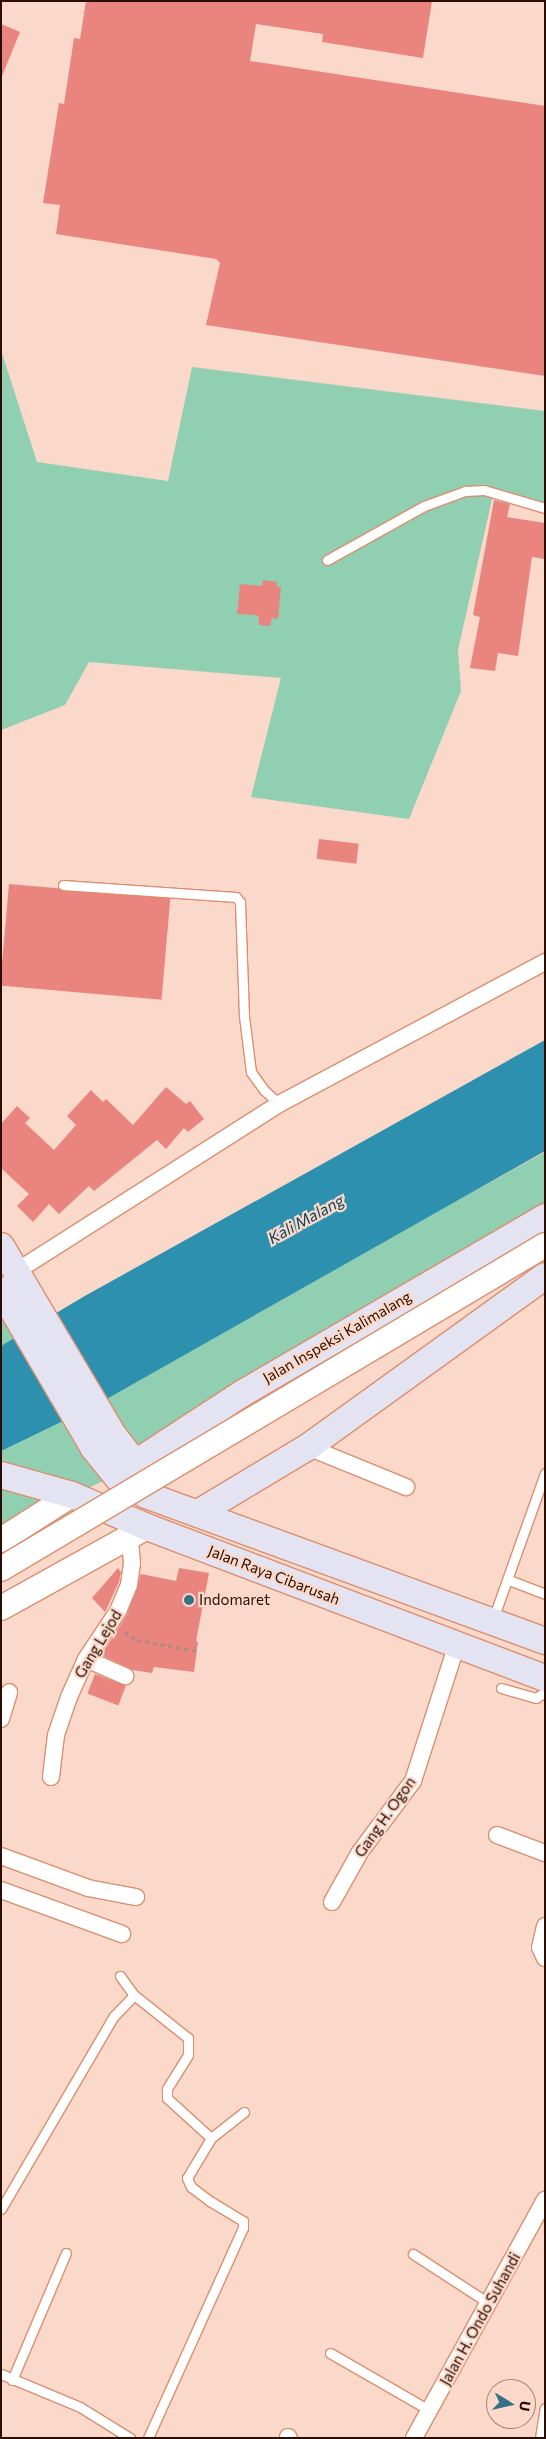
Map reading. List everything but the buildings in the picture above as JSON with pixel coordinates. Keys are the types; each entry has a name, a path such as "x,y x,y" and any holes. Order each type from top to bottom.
{"main road":[{"name":"Jalan Inspeksi Kalimalang","path":"134,1464 243,1393 545,1217"},
{"path":"1,1569 545,1245"},
{"name":"Jalan Raya Cibarusah","path":"1,1246 14,1313 104,1442 134,1464 187,1509"},
{"path":"187,1509 308,1447 545,1276"},
{"name":"Jalan Raya Cibarusah","path":"9,1281 39,1308 104,1442 121,1482 187,1509 545,1641"},
{"name":"Jalan Raya Cibarusah","path":"1,1475 32,1482 72,1495 139,1533 457,1644 545,1678"},
{"path":"1,1540 72,1495"},
{"path":"1,1608 139,1533"}],"street":[{"path":"9,1281 279,1104 545,962"},
{"path":"308,1447 406,1488"},
{"name":"Gang Lejod","path":"51,1777 56,1735 86,1659 118,1611 129,1585 139,1533"},
{"name":"Gang H. Ogon","path":"332,1902 360,1852 413,1781 457,1644"},
{"path":"86,1659 124,1676"},
{"path":"1,1719 9,1692"},
{"path":"497,1835 545,1853"},
{"path":"1,1856 88,1888 136,1897"},
{"path":"1,1890 122,1934"},
{"path":"545,1926 540,1947 545,1958"},
{"name":"Jalan H. Ondo Suhandi","path":"414,2438 490,2304 545,2200"}],"lane":[{"path":"327,560 424,506 465,491 496,492 545,508"},
{"path":"64,885 236,896 240,902 244,1016 252,1072 264,1090 279,1104"},
{"path":"492,1622 509,1580 545,1474"},
{"path":"509,1580 545,1594"},
{"path":"501,1688 536,1698 545,1692"},
{"path":"120,1976 134,1995 188,2038 188,2055 167,2089 167,2098 211,2138"},
{"path":"1,2209 113,2017 134,1995"},
{"path":"148,2438 243,2228 243,2221 204,2197 191,2186 187,2178 211,2138 244,2112"},
{"path":"12,2380 66,2253"},
{"path":"413,2254 490,2304"},
{"path":"330,2353 430,2410"},
{"path":"1,2374 80,2407 130,2438"},
{"path":"540,2438 545,2408"}],"path":[{"path":"109,1622 137,1640 198,1651"}],"green space":[{"path":"1,350 37,462 168,481 192,367 545,411 545,512 493,495 458,650 461,691 409,819 251,797 281,678 89,662 65,705 1,730"},
{"path":"545,1152 545,1218 115,1476 72,1495 1,1540 1,1247 94,1401"}],"water":[{"name":"Kali Malang","path":"545,1040 545,1151 96,1405 1,1451 1,1346 83,1297"}],"place":[{"name":"Indomaret","path":"189,1600"}]}
